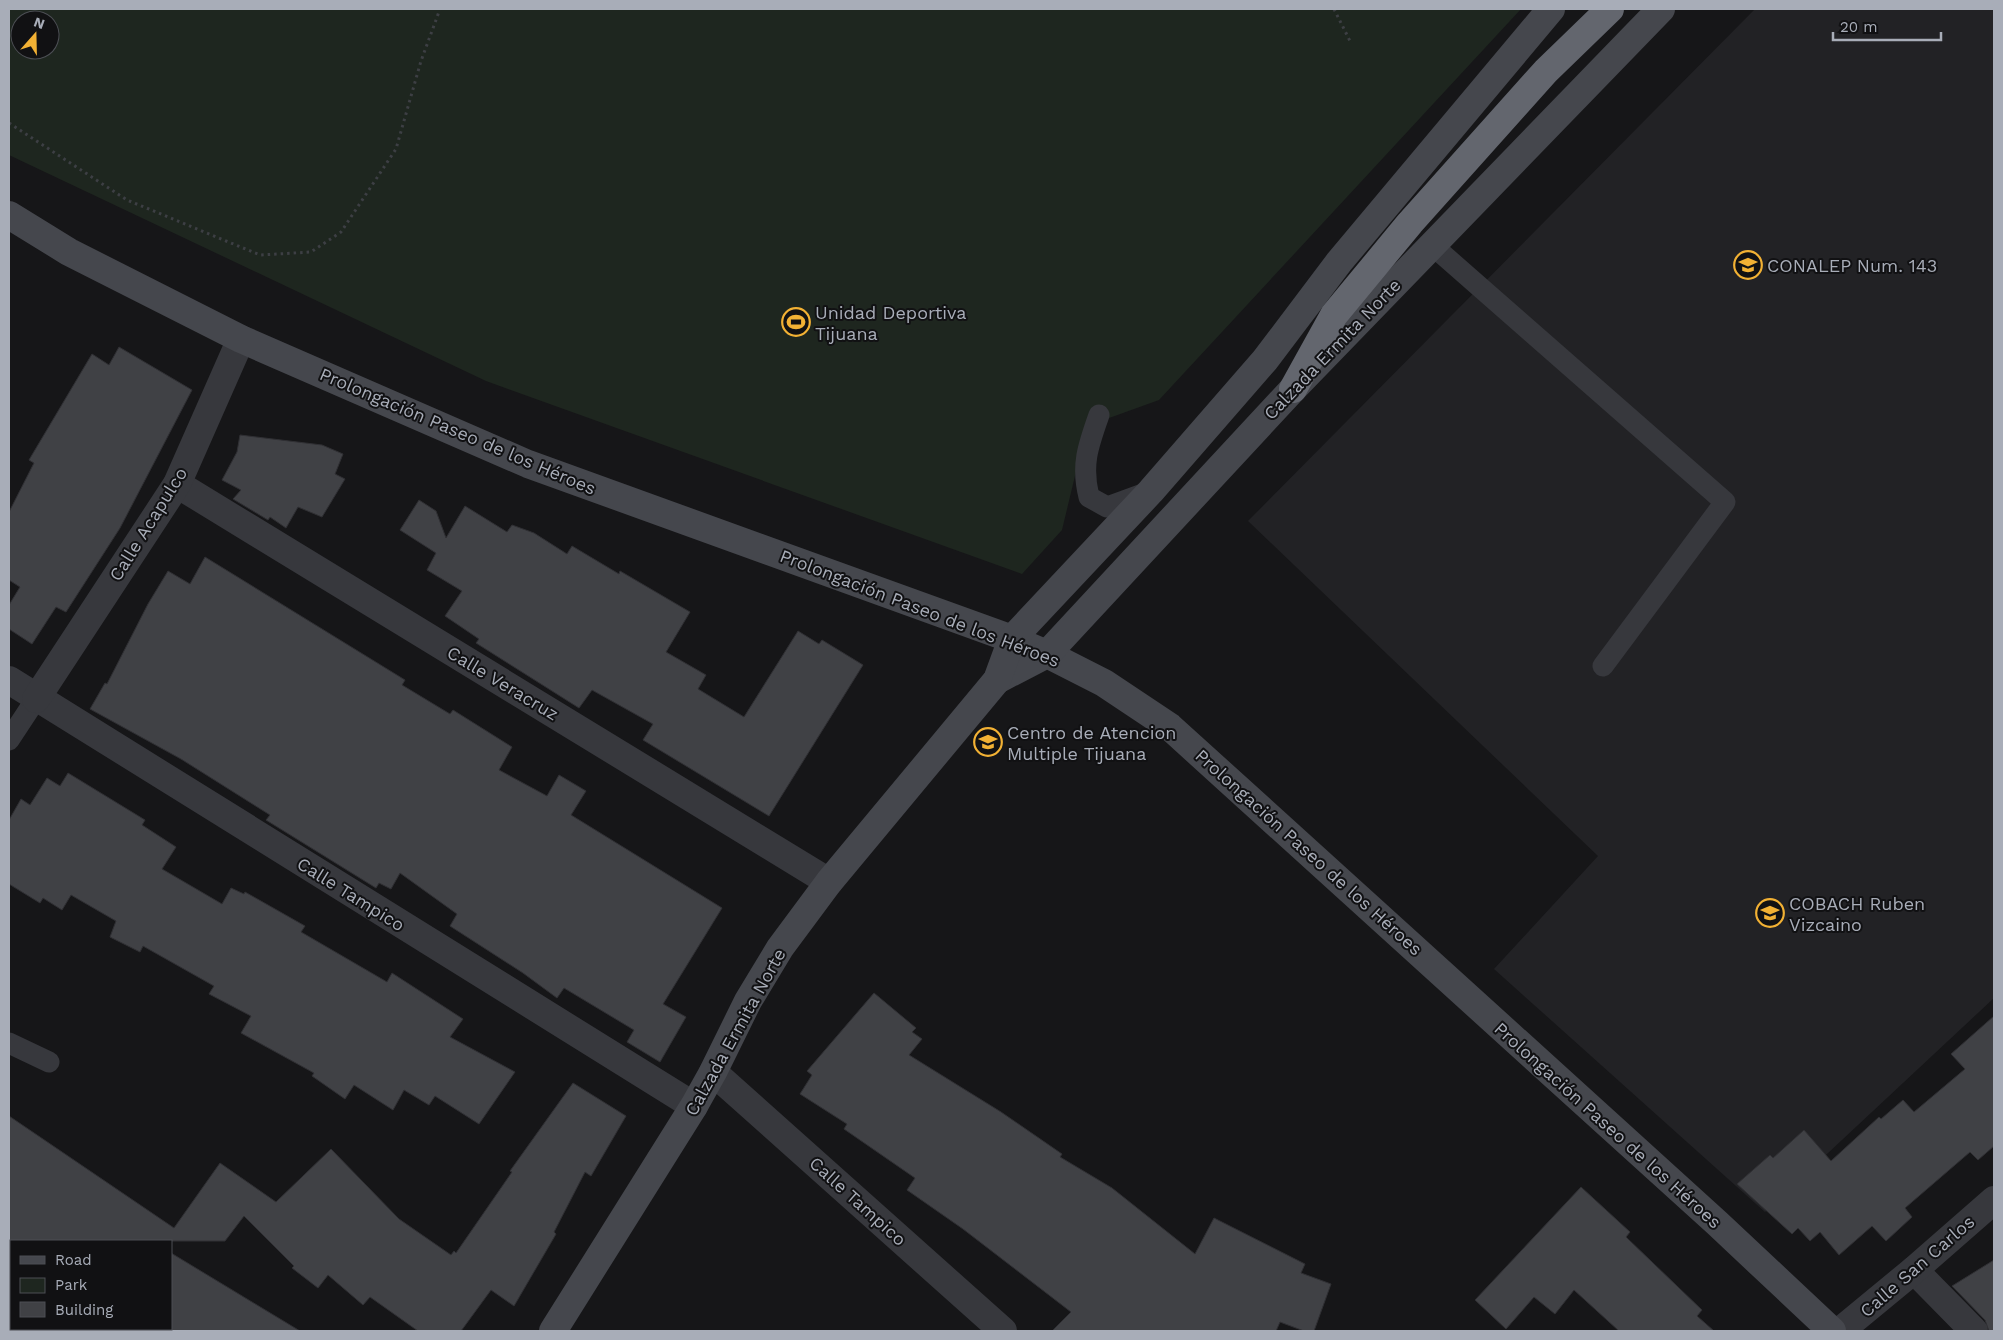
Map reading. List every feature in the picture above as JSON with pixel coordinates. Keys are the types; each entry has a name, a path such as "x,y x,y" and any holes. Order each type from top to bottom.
{"highway":[{"path":"1293,388 1334,315 1410,223 1546,71 1610,9"}],"main road":[{"name":"Calzada Ermita Norte","path":"554,1331 694,1106 752,994 780,948 829,882 997,680 1012,640 1151,491 1265,360 1339,262 1551,9"},
{"name":"Calzada Ermita Norte","path":"997,680 1047,654 1293,388 1661,9"},
{"name":"Prolongación Paseo de los Héroes","path":"9,214 69,252 241,339 528,464 1012,640 1047,654 1104,683 1170,727 1717,1222 1832,1331"}],"street":[{"name":"Calle Acapulco","path":"36,699 177,484 241,339"},
{"name":"Calle Veracruz","path":"177,484 829,882"},
{"name":"Calle Tampico","path":"9,680 36,699 694,1106"},
{"name":"Calle Tampico","path":"713,1072 1003,1331"},
{"name":"Calle San Carlos","path":"1840,1331 1994,1200"},
{"path":"1914,1270 1974,1331"}],"lane":[{"path":"1432,245 1725,502 1603,666"},
{"path":"1099,415 1088,447 1084,478 1089,497 1107,507 1151,491"},
{"path":"9,740 36,699"},
{"path":"9,1043 49,1062"}],"path":[{"path":"9,123 127,200 260,255 311,252 341,232 396,149 421,61 440,9"},
{"path":"1334,9 1351,43"}],"shaded area":[{"name":"CONALEP Num. 143","path":"1755,9 1994,9 1994,998 1765,1212 1494,969 1598,856 1248,521"}],"green space":[{"name":"Unidad Deportiva Tijuana","path":"9,9 1521,9 1159,400 1087,426 1062,530 1022,574 486,381 9,155"}],"building":[{"path":"119,347 192,390 120,528 66,612 56,607 32,644 9,629 9,605 20,587 9,580 9,512 34,463 29,460 92,354 109,365"},
{"path":"240,435 322,445 343,454 335,474 345,479 322,517 298,507 286,528 270,517 268,520 233,499 241,490 222,480 237,452"},
{"path":"419,500 436,511 446,538 465,506 507,532 512,525 534,533 567,554 572,546 619,574 620,571 690,612 666,652 706,675 698,689 744,717 798,631 819,644 822,640 863,665 769,816 643,740 653,724 592,690 579,708 476,643 479,639 445,616 462,591 427,570 436,553 400,530"},
{"path":"205,557 405,680 402,685 450,714 453,710 512,747 499,770 547,796 559,775 586,791 571,815 722,908 663,1004 686,1017 660,1062 627,1042 634,1030 564,988 557,998 523,973 450,926 457,914 400,873 391,889 379,883 376,888 266,820 270,815 181,759 90,709 105,683 107,684 148,604 168,571 190,584"},
{"path":"68,773 145,820 142,825 176,847 162,869 222,904 231,888 244,894 245,892 305,926 301,932 387,982 392,973 463,1019 450,1037 515,1072 479,1124 435,1096 429,1105 404,1090 393,1110 354,1085 345,1099 312,1076 314,1073 241,1033 251,1016 209,994 214,986 143,946 140,952 110,937 116,921 71,895 62,910 43,898 40,903 9,884 9,820 21,799 30,805 47,778 60,786"},
{"path":"874,993 916,1028 912,1032 922,1039 909,1055 1001,1112 1062,1154 1060,1157 1112,1188 1195,1254 1214,1218 1305,1264 1301,1273 1331,1284 1314,1331 1304,1331 1280,1322 1276,1331 1052,1331 1071,1312 963,1229 907,1190 915,1178 844,1129 847,1124 800,1094 812,1075 807,1071"},
{"path":"1994,1016 1994,1146 1978,1160 1970,1152 1905,1208 1912,1217 1886,1241 1872,1226 1839,1255 1820,1232 1810,1241 1798,1228 1792,1234 1737,1184 1770,1155 1773,1158 1804,1130 1831,1161 1879,1117 1881,1119 1903,1100 1914,1112 1965,1069 1951,1054"},
{"path":"573,1083 626,1116 591,1176 585,1172 554,1232 556,1234 514,1306 491,1290 461,1331 418,1331 370,1297 363,1305 328,1275 318,1288 292,1268 294,1266 244,1216 225,1241 9,1241 9,1116 174,1228 220,1163 276,1202 331,1149 399,1219 451,1255 454,1251 456,1253 512,1172 510,1171"},
{"path":"1581,1187 1630,1232 1626,1237 1702,1310 1697,1316 1714,1331 1619,1331 1574,1290 1555,1314 1534,1297 1506,1329 1475,1300"},
{"path":"172,1254 300,1331 171,1331"},
{"path":"1994,1260 1994,1331 1989,1331 1985,1320 1952,1286"}],"place":[{"name":"CONALEP Num. 143","path":"1748,265"},
{"name":"Unidad Deportiva Tijuana","path":"796,322"},
{"name":"Centro de Atencion Multiple Tijuana","path":"988,742"},
{"name":"COBACH Ruben Vizcaino","path":"1770,913"}]}
